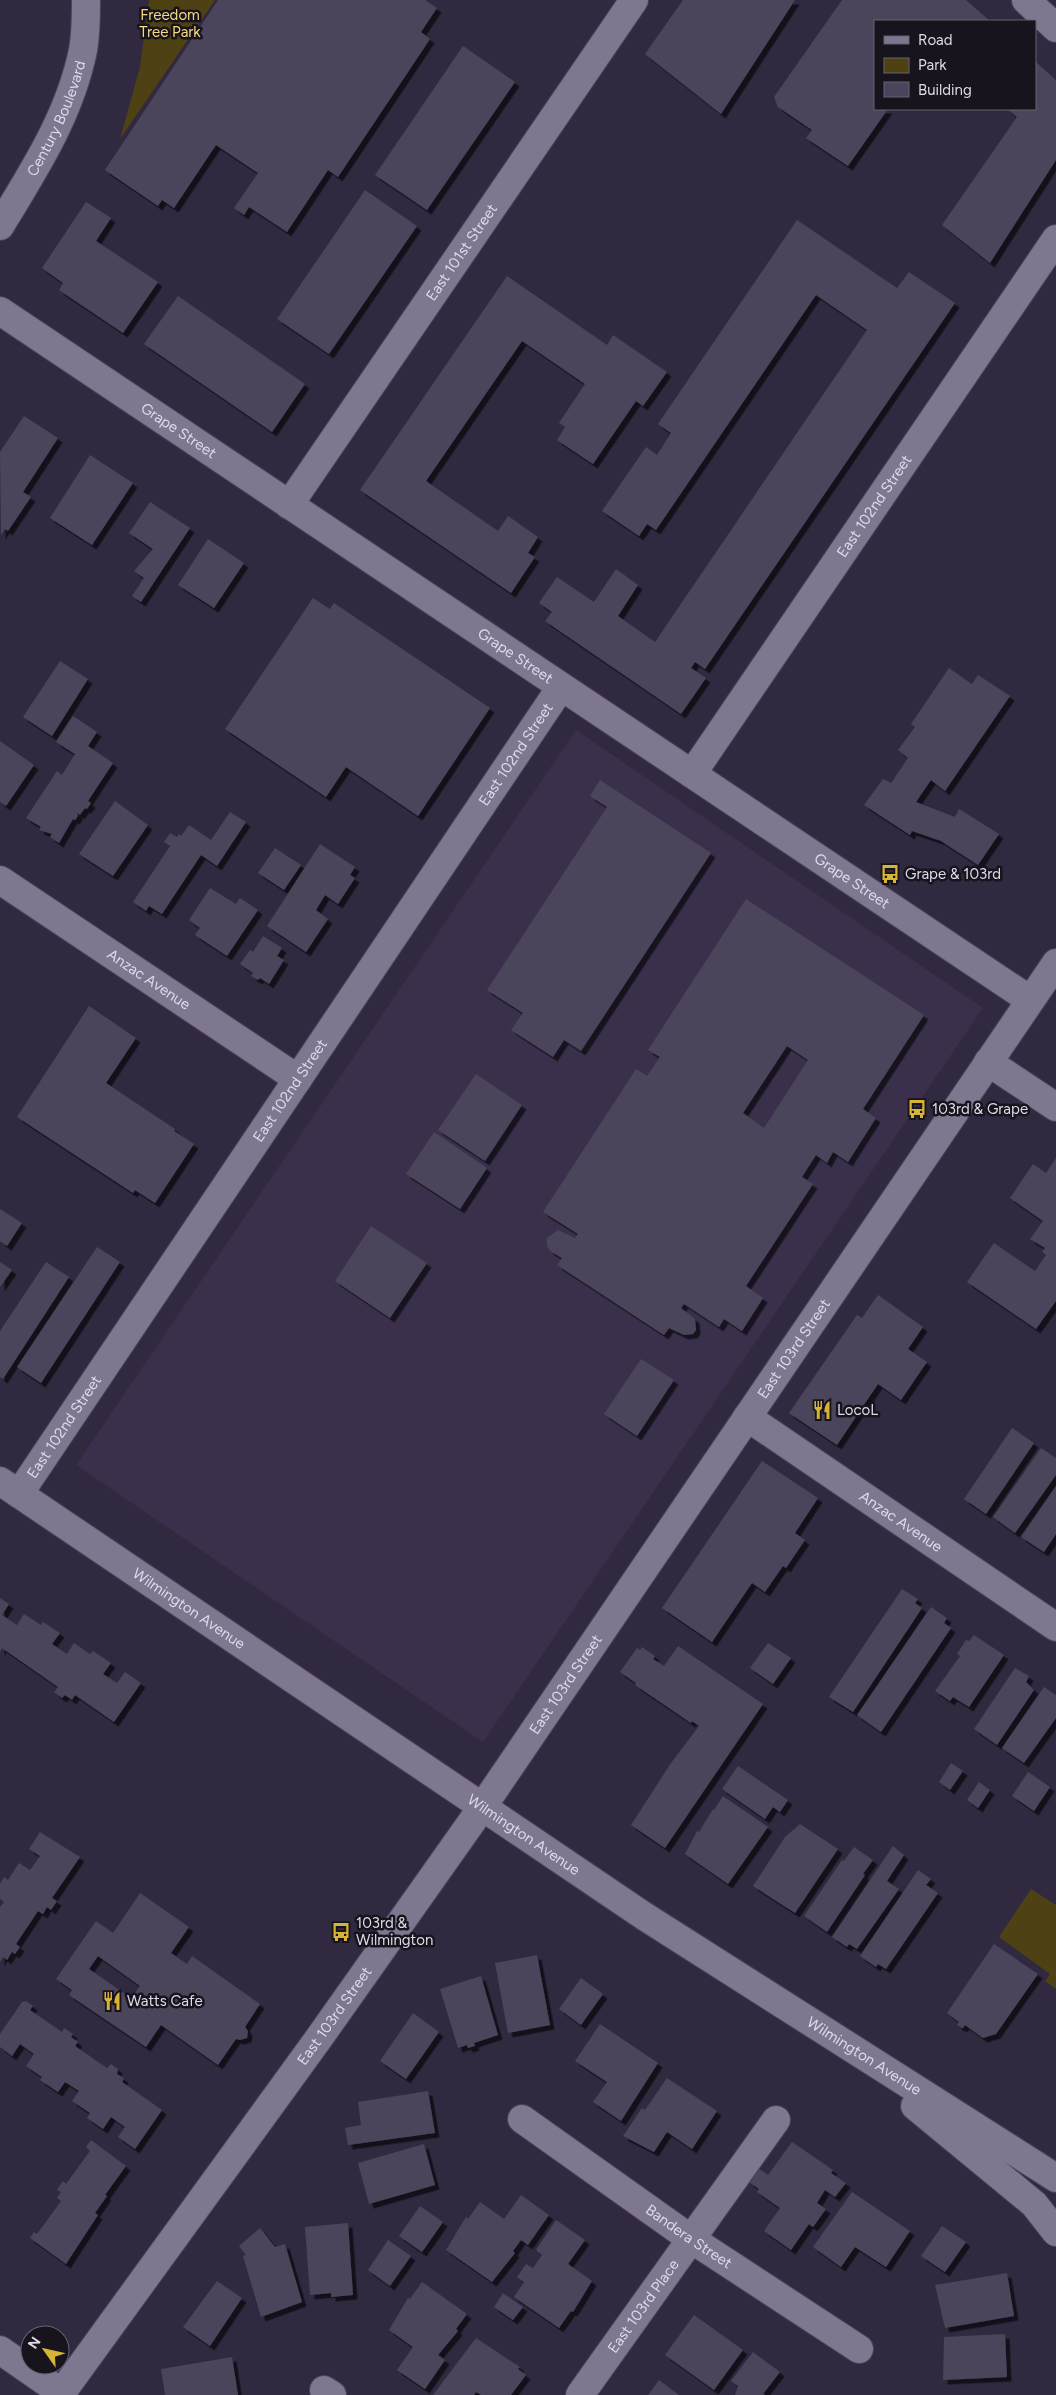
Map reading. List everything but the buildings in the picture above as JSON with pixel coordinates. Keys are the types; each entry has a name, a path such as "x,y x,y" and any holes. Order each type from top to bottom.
{"street":[{"name":"Century Boulevard","path":"0,226 55,134 72,90 84,48 86,0"},
{"name":"East 101st Street","path":"289,505 634,0"},
{"path":"1026,0 1056,28"},
{"name":"East 102nd Street","path":"692,774 1056,239"},
{"name":"Grape Street","path":"0,311 1030,1000"},
{"name":"East 102nd Street","path":"10,1487 298,1079 561,687"},
{"name":"Anzac Avenue","path":"0,880 298,1079"},
{"name":"East 103rd Street","path":"61,2394 319,2038 483,1806 1056,962"},
{"path":"988,1062 1056,1107"},
{"name":"Anzac Avenue","path":"747,1417 1056,1627"},
{"name":"Wilmington Avenue","path":"10,1487 644,1916 1056,2178"},
{"path":"829,2035 1034,2204 1056,2232"},
{"name":"Bandera Street","path":"522,2119 691,2239 858,2349"},
{"name":"East 103rd Place","path":"580,2395 776,2120"},
{"path":"0,2350 61,2394"}],"shaded area":[{"path":"576,730 983,1008 483,1742 76,1465"}],"green space":[{"name":"Freedom Tree Park","path":"149,0 215,0 120,139 140,67"},
{"path":"1031,1889 1056,1905 1056,1989 1045,1981 1050,1974 999,1937"}],"place":[{"name":"Grape & 103rd","path":"890,874"},
{"name":"103rd & Grape","path":"917,1109"},
{"name":"LocoL","path":"822,1410"},
{"name":"103rd & Wilmington","path":"341,1932"},
{"name":"Watts Cafe","path":"112,2001"}]}
